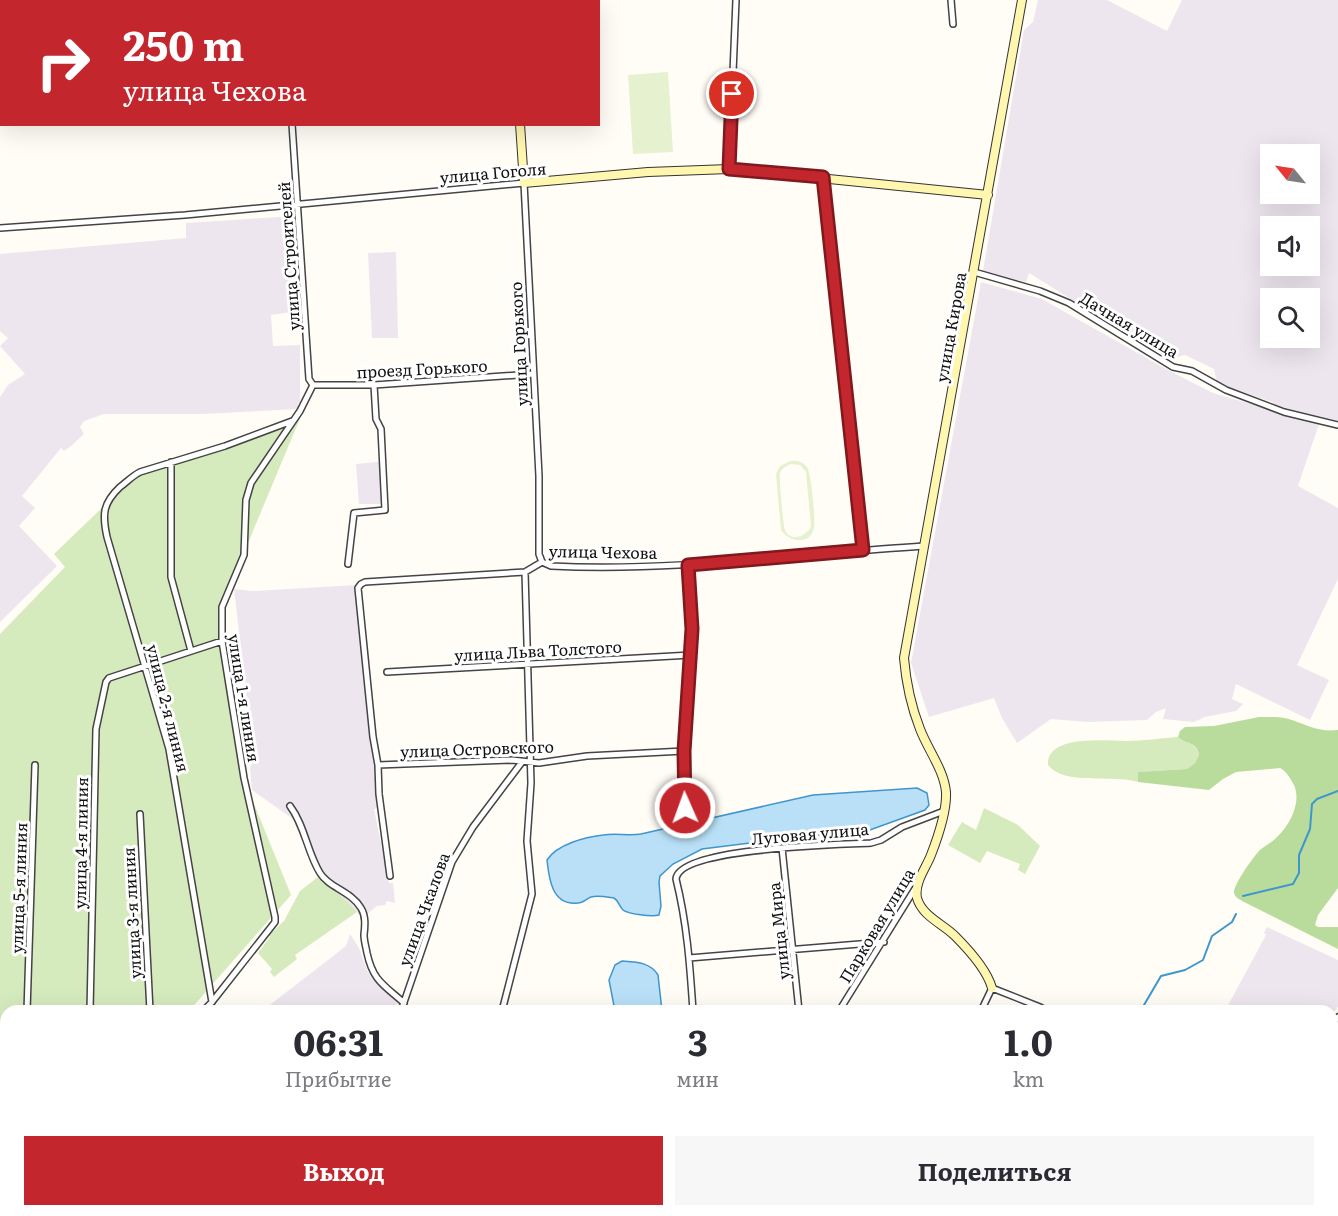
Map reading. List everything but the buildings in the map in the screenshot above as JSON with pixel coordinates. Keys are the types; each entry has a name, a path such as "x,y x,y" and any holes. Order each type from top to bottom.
{"street":[{"path":"729,169 736,0"},
{"path":"951,0 953,24"},
{"name":"улица Кирова","path":"943,782 920,729 907,685 904,658 1022,0"},
{"name":"улица Строителей","path":"292,126 309,379 313,385"},
{"name":"улица Горького","path":"520,126 539,476 539,554 542,562"},
{"name":"улица Гоголя","path":"0,228 298,205 648,172 729,169 988,195"},
{"path":"823,177 863,550"},
{"name":"Дачная улица","path":"974,272 1041,291 1069,303 1173,367 1192,371 1226,390 1284,412 1338,425"},
{"name":"проезд Горького","path":"313,385 374,385 533,374"},
{"name":"улица 1-я линия","path":"212,1002 275,922 244,778 222,641 222,607 245,548 248,491 255,475 300,411 313,385"},
{"path":"348,564 354,513 385,510 381,429 376,419 374,385"},
{"path":"191,651 171,577 171,462 225,446 292,421"},
{"name":"улица 2-я линия","path":"171,462 134,476 111,496 107,502 104,524 169,749 212,1002"},
{"name":"улица Чехова","path":"378,765 373,737 358,588 365,582 525,572 542,562 551,566 688,565 924,546"},
{"path":"685,808 684,751 692,629 688,565"},
{"path":"504,1005 532,894 527,842 531,783 525,572"},
{"path":"145,667 222,641"},
{"name":"улица Льва Толстого","path":"387,672 691,655"},
{"name":"улица 4-я линия","path":"90,1005 96,729 106,682 109,678 145,667"},
{"name":"улица Островского","path":"378,765 512,760 546,762 586,756 684,751"},
{"name":"улица Чкалова","path":"404,1003 452,862 473,827 522,762"},
{"name":"улица 5-я линия","path":"27,1005 35,765"},
{"path":"378,765 379,794 390,876"},
{"name":"Парковая улица","path":"844,1005 917,886 932,853 944,811 946,792 943,782"},
{"path":"290,806 302,826 319,872 324,879 349,893 362,910 366,927 364,940 376,978 404,1003"},
{"name":"Луговая улица","path":"689,958 676,874 682,868 710,857 782,848 871,843 881,840 902,826 944,811"},
{"name":"улица 3-я линия","path":"140,814 150,1005"},
{"name":"улица Мира","path":"782,848 799,1005"},
{"path":"917,886 918,898 925,912 955,936 990,982 992,988 984,1005"},
{"path":"693,1005 689,958 884,942"},
{"path":"992,988 1033,1005"},
{"path":"209,1005 212,1002"}],"shaded area":[{"path":"1038,0 1107,0 1167,31 1182,0 1338,0 1338,421 1275,405 1217,383 1214,369 1185,355 1174,358 1090,311 1029,273 1026,282 983,271 1024,30 1033,22"},
{"path":"294,216 299,311 271,315 273,346 300,345 299,409 202,414 104,414 84,421 80,427 84,434 64,451 61,448 22,496 35,508 19,526 57,566 0,622 0,397 8,385 25,374 0,346 8,338 0,331 0,254 186,238 186,223"},
{"path":"396,252 398,338 372,338 368,253"},
{"path":"981,282 1042,299 1213,393 1319,424 1298,486 1338,508 1338,579 1297,665 1329,680 1310,720 1236,684 1232,699 1243,704 1236,711 1205,717 1194,722 1163,719 1166,708 1156,712 1147,720 1087,722 1051,719 1017,743 1002,718 994,698 929,717 911,663"},
{"path":"386,461 387,504 359,504 356,464"},
{"path":"356,585 375,764 378,808 374,809 389,883 393,883 395,903 387,901 385,905 377,906 362,918 348,902 318,877 293,819 252,790 250,768 254,759 234,589 252,591"},
{"path":"1267,927 1338,960 1338,1005 1228,1005 1266,935 1264,933"},
{"path":"350,934 373,980 396,1001 397,1005 270,1005 346,946"}],"green space":[{"path":"668,72 673,152 633,154 628,75"},
{"path":"301,416 220,610 242,774 291,895 194,1005 0,1005 0,634 65,567 54,554 135,476"},
{"path":"790,461 797,461 805,465 809,471 813,496 814,528 812,534 804,540 789,537 781,530 776,474 780,466","holes":["791,464 800,465 806,472 811,526 806,533 795,537 788,534 784,527 780,473 784,467"]},
{"path":"1259,717 1284,718 1320,729 1338,730 1338,888 1318,915 1315,925 1338,927 1338,949 1244,902 1234,893 1240,877 1253,858 1280,834 1293,814 1296,792 1285,771 1280,768 1236,772 1209,790 1138,782 1138,772 1187,769 1195,763 1199,755 1196,747 1178,737 1180,731 1185,727 1214,726"},
{"path":"1178,737 1196,747 1199,755 1195,763 1187,769 1139,772 1138,782 1065,775 1048,765 1050,755 1057,748 1080,741 1132,741"},
{"path":"984,808 1018,825 1040,846 1025,874 1018,870 1020,864 987,851 980,863 948,845 962,822 976,830"},
{"path":"318,877 357,912 295,955 297,959 274,977 270,972 272,969 258,953 270,937 269,935 284,921 300,891"}],"water":[{"path":"917,788 927,793 929,805 925,810 867,831 702,849 673,864 660,876 659,915 635,914 623,910 614,898 594,896 580,903 569,903 557,896 549,875 547,860 552,854 565,846 596,836 641,834 813,795"},
{"path":"622,961 642,963 651,967 658,975 661,1005 614,1005 609,980 615,965"}],"waterway":[{"path":"1243,896 1293,884 1299,873 1299,855 1310,829 1312,804 1317,799 1338,791"},
{"path":"1144,1005 1161,976 1185,970 1203,960 1212,936 1232,922 1236,914"}],"route":[{"path":"685,808 684,751 692,629 688,565 830,551 863,550 823,177 729,169 732,94"}]}
